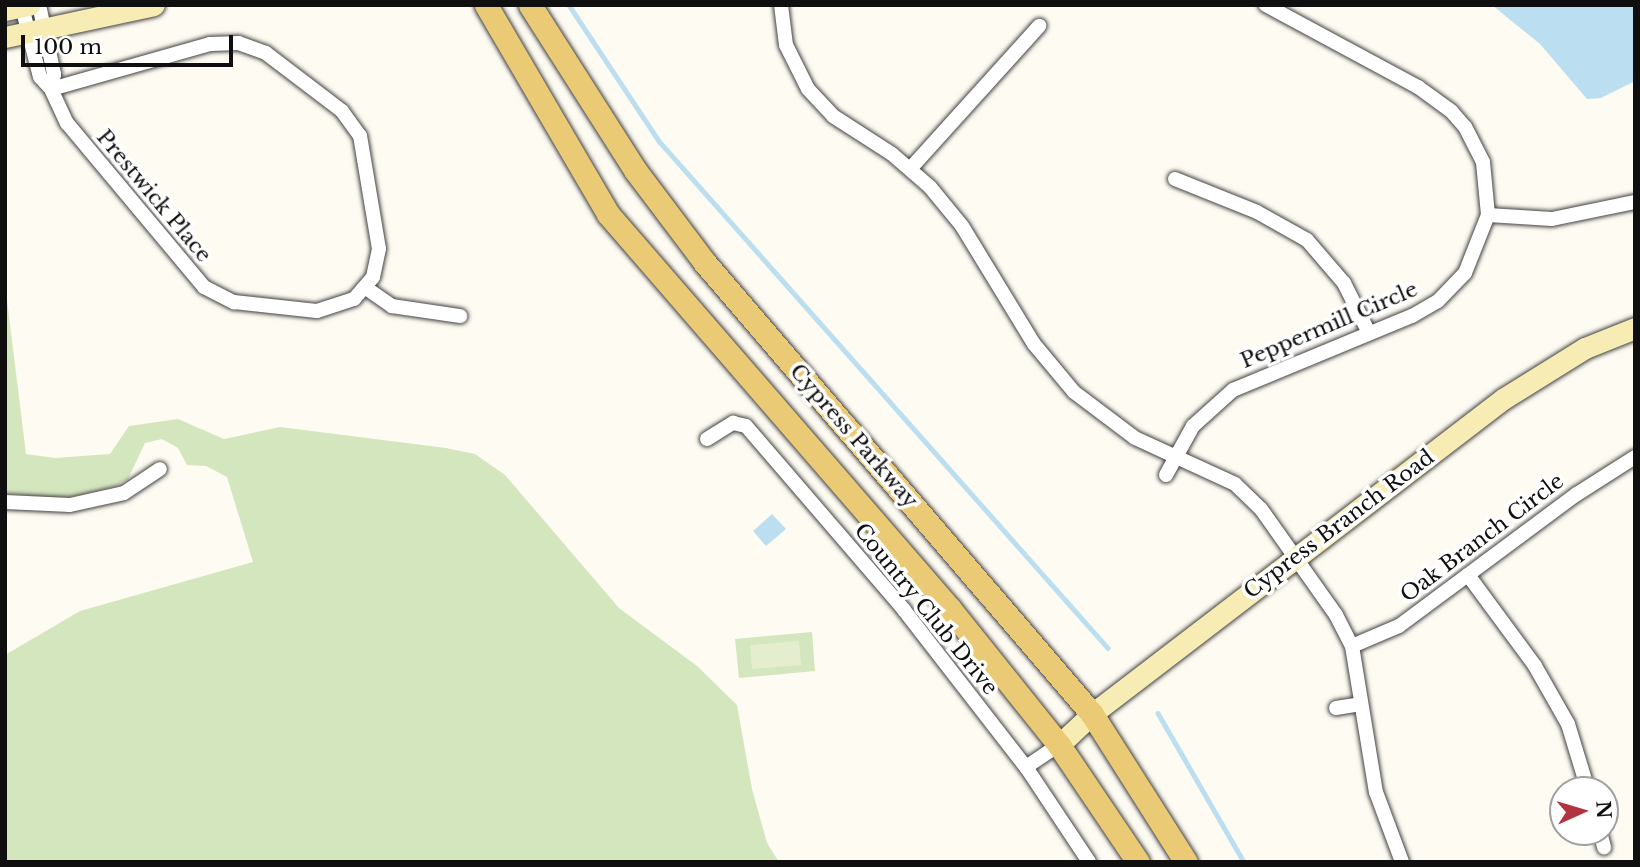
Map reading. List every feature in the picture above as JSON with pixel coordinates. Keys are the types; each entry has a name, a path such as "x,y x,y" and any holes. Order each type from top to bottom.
{"main road":[{"name":"Cypress Parkway","path":"486,5 608,214 950,609 1059,745 1138,862"},
{"name":"Cypress Parkway","path":"530,5 635,170 705,262 1092,714 1186,862"}],"street":[{"path":"5,37 154,5"},
{"path":"781,5 786,45 808,89 833,116 910,169 962,226 1034,344 1060,377 1102,416 1174,457 1235,484 1261,509 1336,615 1352,646 1376,792 1402,862"},
{"name":"Peppermill Circle","path":"1166,475 1198,419 1233,390 1419,313 1452,288 1476,253 1488,215 1483,162 1465,127 1451,111 1418,86 1266,5"},
{"name":"Prestwick Place","path":"24,7 36,32 40,77 51,89 67,123 204,287 234,302 317,311 346,304 366,288"},
{"path":"910,169 1039,26"},
{"path":"51,89 210,44 239,43 266,53 342,111 360,136 379,249 376,268 366,288 392,306 460,316"},
{"path":"1175,178 1266,216 1307,240 1344,282 1369,332"},
{"path":"1488,215 1552,219 1635,202"},
{"name":"Cypress Branch Road","path":"1059,745 1092,714 1524,384 1585,348 1635,328"},
{"name":"Country Club Drive","path":"707,439 733,423 746,426 904,610 1026,768 1089,862"},
{"name":"Oak Branch Circle","path":"1352,646 1399,626 1599,478 1635,457"},
{"path":"5,502 42,508 70,505 124,493 160,469"},
{"path":"1468,575 1535,666 1568,724 1584,776"},
{"path":"1336,708 1361,704"},
{"path":"1026,768 1059,745"}],"green space":[{"path":"5,284 26,454 55,458 110,454 129,426 178,419 224,439 280,427 446,448 475,454 505,475 619,608 697,666 737,705 752,789 767,843 779,862 5,862 5,655 80,611 253,562 227,477 206,466 187,465 178,448 162,439 145,443 128,479 116,486 63,499 5,493"},
{"path":"812,632 815,671 739,678 735,639"},
{"path":"799,641 801,665 752,669 750,645"}],"water":[{"path":"1492,5 1635,5 1635,81 1601,98 1587,99 1540,44"},
{"path":"772,514 786,529 766,546 753,531"}],"waterway":[{"path":"569,5 659,141 1108,648"},
{"path":"1158,713 1244,862"}]}
